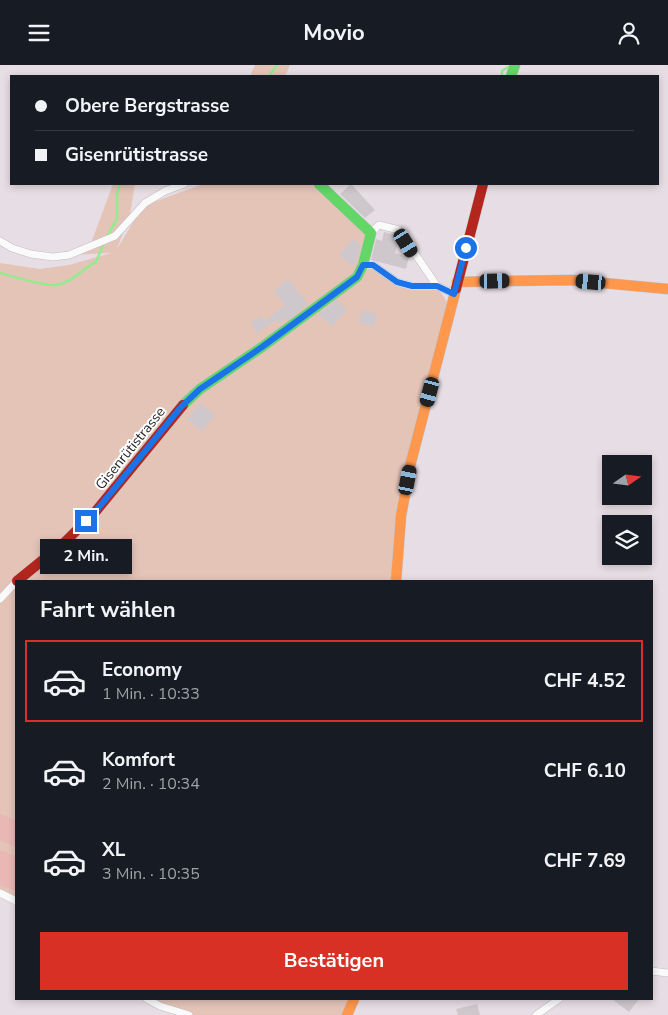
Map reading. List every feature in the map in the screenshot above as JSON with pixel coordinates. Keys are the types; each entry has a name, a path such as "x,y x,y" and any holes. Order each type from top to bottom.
{"street":[{"path":"0,241 12,248 53,257 69,255 116,236 145,203 164,191 181,185"},
{"path":"320,185 372,233"},
{"path":"396,580 401,516 411,462 483,185"},
{"path":"437,286 398,230 378,225 372,233 363,265 373,265 397,282 412,286 437,286 454,294"},
{"name":"Gisenrütistrasse","path":"19,580 65,541 96,511 181,407 200,389 262,347 357,277 363,265"},
{"path":"458,282 571,280 668,289"},
{"name":"Gisenrütistrasse","path":"0,599 15,584"},
{"path":"0,893 15,900"},
{"path":"653,971 668,973"},
{"path":"149,1000 160,1006 189,1015"},
{"path":"348,1015 354,1000"},
{"path":"536,1015 558,1000"}],"shaded area":[{"path":"255,65 290,65 285,75 250,75"},
{"path":"113,185 135,185 130,214 117,249 143,206 200,185 320,185 371,233 363,265 412,286 437,286 447,302 411,462 396,580 15,580 15,900 0,893 0,263 40,269 69,265 111,253 69,255 90,246"},
{"path":"0,814 15,820 15,847 0,841"},
{"path":"0,850 15,856 15,891 0,885"},
{"path":"149,1000 348,1000 343,1015 185,1015"}],"building":[{"path":"352,185 375,210 365,218 340,194"},
{"path":"384,232 396,235 399,239 395,253 409,257 406,269 371,260 376,239 382,241"},
{"path":"353,239 361,245 357,260 352,266 339,255"},
{"path":"288,279 308,304 288,320 286,318 279,324 276,320 257,333 251,323 261,316 265,321 285,305 274,291"},
{"path":"337,300 347,310 332,326 318,314"},
{"path":"362,310 377,314 374,327 359,323"},
{"path":"200,403 215,415 202,431 187,419"},
{"path":"613,1000 638,1000 629,1012"},
{"path":"477,1004 480,1015 458,1015 456,1009"}],"waterway":[{"path":"270,75 277,65"},
{"path":"502,75 502,71 508,67"},
{"path":"106,238 117,219 117,195 120,185"},
{"path":"0,273 29,281 57,285 73,278 96,262 104,243"}],"traffic: fast":[{"path":"511,75 515,65"},
{"path":"183,405 200,389 262,347 357,277 363,265 371,233 320,185"}],"traffic: slow":[{"path":"457,282 571,280 668,289"},
{"path":"396,580 401,516 411,462 456,289"},
{"path":"347,1015 354,1000"}],"traffic: jam":[{"path":"456,289 483,185"},
{"path":"18,580 65,542 96,511 183,405"}],"route":[{"path":"86,521 181,407 200,389 262,347 357,277 363,265 373,265 397,282 412,286 437,286 454,294 466,248"}]}
